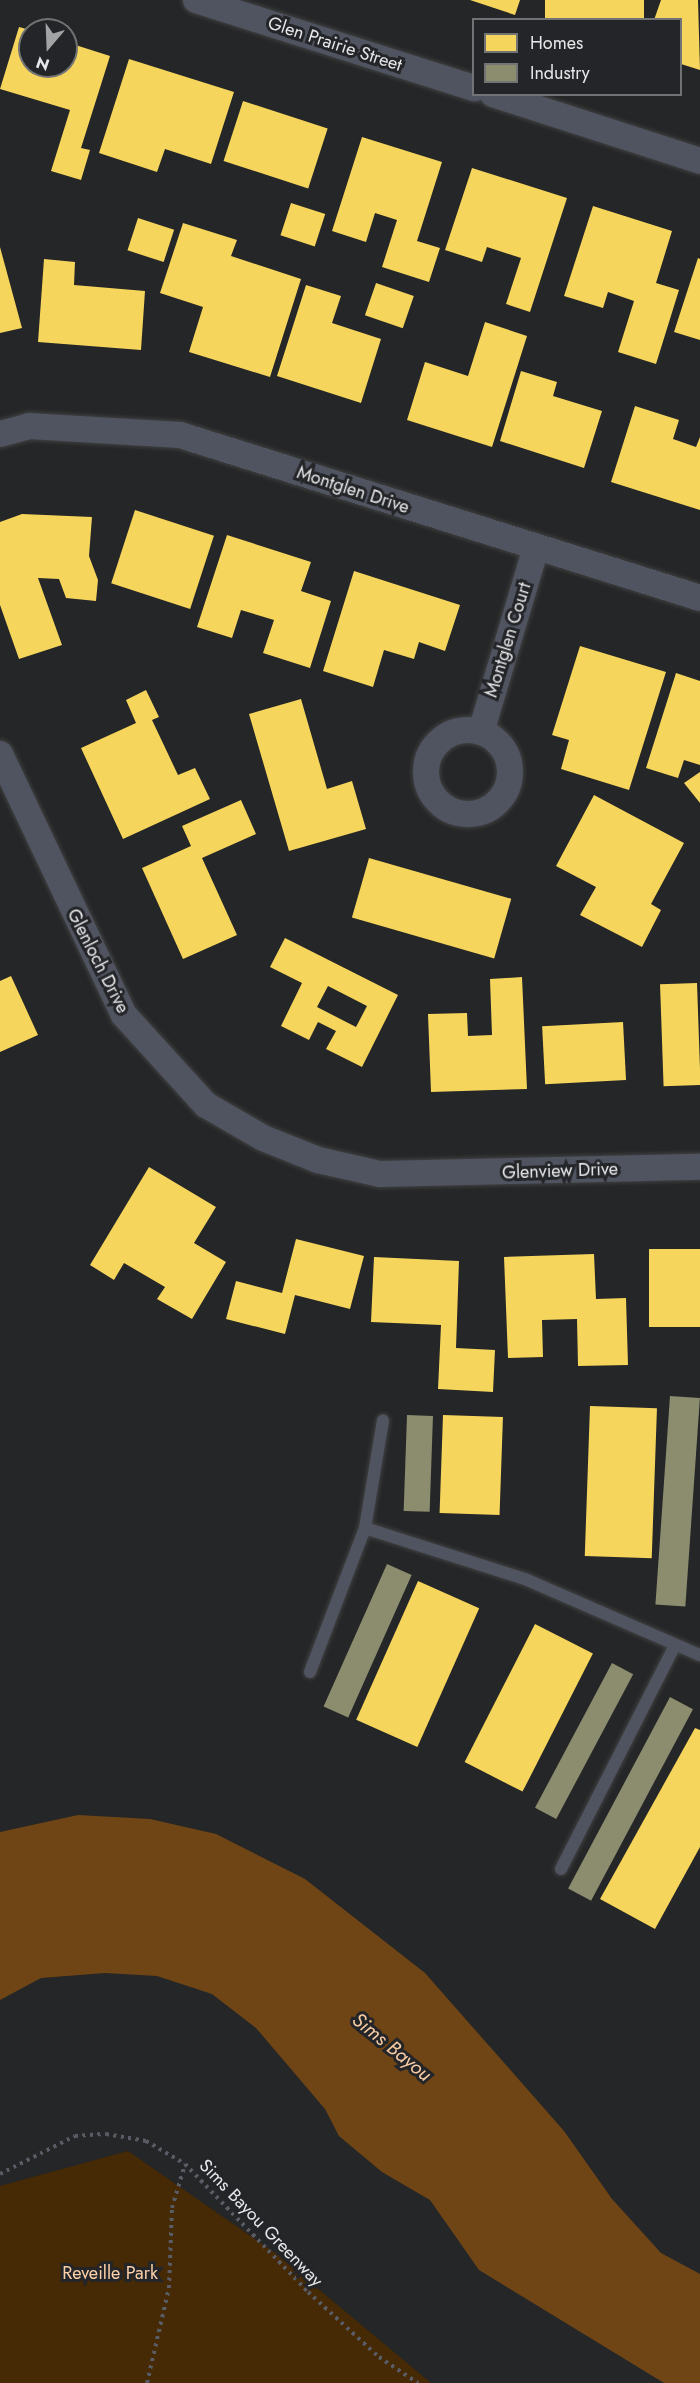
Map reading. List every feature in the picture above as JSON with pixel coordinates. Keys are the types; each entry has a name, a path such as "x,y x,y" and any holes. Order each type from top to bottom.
{"street":[{"name":"Glen Prairie Street","path":"196,0 472,87"},
{"path":"499,96 700,160"},
{"name":"Montglen Drive","path":"0,434 29,426 180,435 700,598"},
{"name":"Montglen Court","path":"481,732 536,548"},
{"name":"Glenloch Drive","path":"0,754 94,959 124,1015 168,1068 206,1105 263,1138 318,1160 380,1174 420,1176"},
{"name":"Glenview Drive","path":"420,1176 700,1167"}],"lane":[{"path":"310,1672 365,1528 383,1420"},
{"path":"365,1528 525,1579 700,1655"},
{"path":"561,1869 675,1645"}],"path":[{"name":"Sims Bayou Greenway","path":"0,2174 75,2136 106,2134 146,2141 185,2164 316,2299 379,2357 418,2383"},
{"path":"147,2383 169,2289 172,2208 185,2164"}],"green space":[{"name":"Reveille Park","path":"128,2151 275,2253 431,2383 0,2383 0,2186"}],"water":[{"name":"Sims Bayou","path":"78,1815 150,1819 216,1834 305,1879 425,1973 564,2131 612,2199 661,2253 700,2274 700,2383 664,2383 479,2270 430,2200 382,2172 339,2136 325,2109 256,2028 212,1994 157,1976 105,1973 41,1978 0,2000 0,1832"}],"building: Homes":[{"path":"470,0 520,0 515,15"},
{"path":"545,0 644,0 644,18 545,18"},
{"path":"661,0 698,0 700,70 682,64 682,18 655,18"},
{"path":"18,30 18,78 78,78 78,46 110,56 81,148 90,150 81,180 51,171 70,110 0,89"},
{"path":"129,59 234,92 211,164 165,149 157,172 99,153"},
{"path":"243,101 328,129 308,188 224,161"},
{"path":"362,137 442,162 417,241 440,248 429,282 382,267 397,220 375,213 366,242 332,231"},
{"path":"472,168 567,198 530,312 506,304 521,258 487,247 482,262 445,250"},
{"path":"291,203 325,214 315,246 280,235"},
{"path":"593,206 672,231 656,283 679,290 656,364 618,352 634,301 608,292 603,308 564,296"},
{"path":"138,218 174,230 164,262 127,250"},
{"path":"183,223 237,240 231,256 301,279 270,377 189,352 203,307 160,293"},
{"path":"0,247 22,328 0,333"},
{"path":"698,258 700,259 700,340 674,332"},
{"path":"44,259 75,262 74,285 145,291 141,350 38,342"},
{"path":"376,283 414,296 403,328 365,315"},
{"path":"306,285 341,296 332,323 381,339 361,403 277,376"},
{"path":"485,322 527,336 492,447 407,420 425,362 468,376"},
{"path":"521,371 557,382 553,396 602,411 584,468 500,441"},
{"path":"635,406 679,420 673,439 696,447 700,437 700,510 611,482"},
{"path":"135,510 214,536 190,609 111,583"},
{"path":"22,514 92,517 89,556 98,580 96,601 66,598 59,579 38,578 62,645 19,659 0,605 0,522"},
{"path":"227,535 311,562 301,591 331,601 310,668 263,653 274,620 241,610 232,638 197,627"},
{"path":"354,571 460,605 445,651 419,642 414,659 384,650 373,687 323,671"},
{"path":"580,646 666,672 629,790 561,769 569,740 552,735"},
{"path":"676,673 700,681 700,765 684,760 678,778 646,768"},
{"path":"146,690 159,717 152,720 178,775 195,768 210,799 123,839 81,748 136,723 126,700"},
{"path":"301,699 327,789 352,781 366,829 289,851 249,714"},
{"path":"700,772 700,803 684,783"},
{"path":"594,795 684,843 651,904 661,910 642,947 580,915 596,887 556,866"},
{"path":"241,800 256,834 202,858 237,935 183,959 142,868 191,846 182,826"},
{"path":"369,858 511,899 494,958 352,918"},
{"path":"285,938 398,995 362,1067 326,1049 336,1031 318,1022 309,1040 281,1026 302,983 270,967","holes":["328,986 367,1006 356,1027 317,1007"]},
{"path":"11,976 38,1035 0,1052 0,981"},
{"path":"522,977 527,1089 431,1092 428,1014 467,1013 468,1036 492,1035 490,979"},
{"path":"697,983 700,1085 664,1086 660,984"},
{"path":"623,1022 626,1080 545,1084 542,1026"},
{"path":"149,1167 216,1207 194,1243 226,1262 192,1319 157,1299 165,1287 124,1263 114,1280 90,1265"},
{"path":"296,1239 364,1256 350,1309 295,1295 285,1334 226,1319 236,1281 282,1293"},
{"path":"649,1249 700,1249 700,1327 649,1327"},
{"path":"594,1254 596,1299 626,1298 628,1365 578,1366 577,1319 542,1320 543,1357 508,1358 504,1257"},
{"path":"374,1257 459,1261 456,1348 495,1350 493,1392 438,1389 441,1325 371,1322"},
{"path":"590,1406 657,1408 652,1558 585,1556"},
{"path":"443,1415 503,1417 500,1515 440,1513"},
{"path":"418,1581 479,1608 417,1747 356,1720"},
{"path":"535,1624 593,1654 523,1792 465,1762"},
{"path":"695,1728 700,1730 700,1847 655,1929 600,1899"}],"building: Industry":[{"path":"670,1396 700,1398 685,1607 655,1604"},
{"path":"407,1415 433,1416 430,1512 404,1511"},
{"path":"387,1564 412,1575 348,1717 324,1707"},
{"path":"612,1663 633,1674 556,1819 535,1808"},
{"path":"670,1697 693,1709 591,1901 568,1889"}]}
